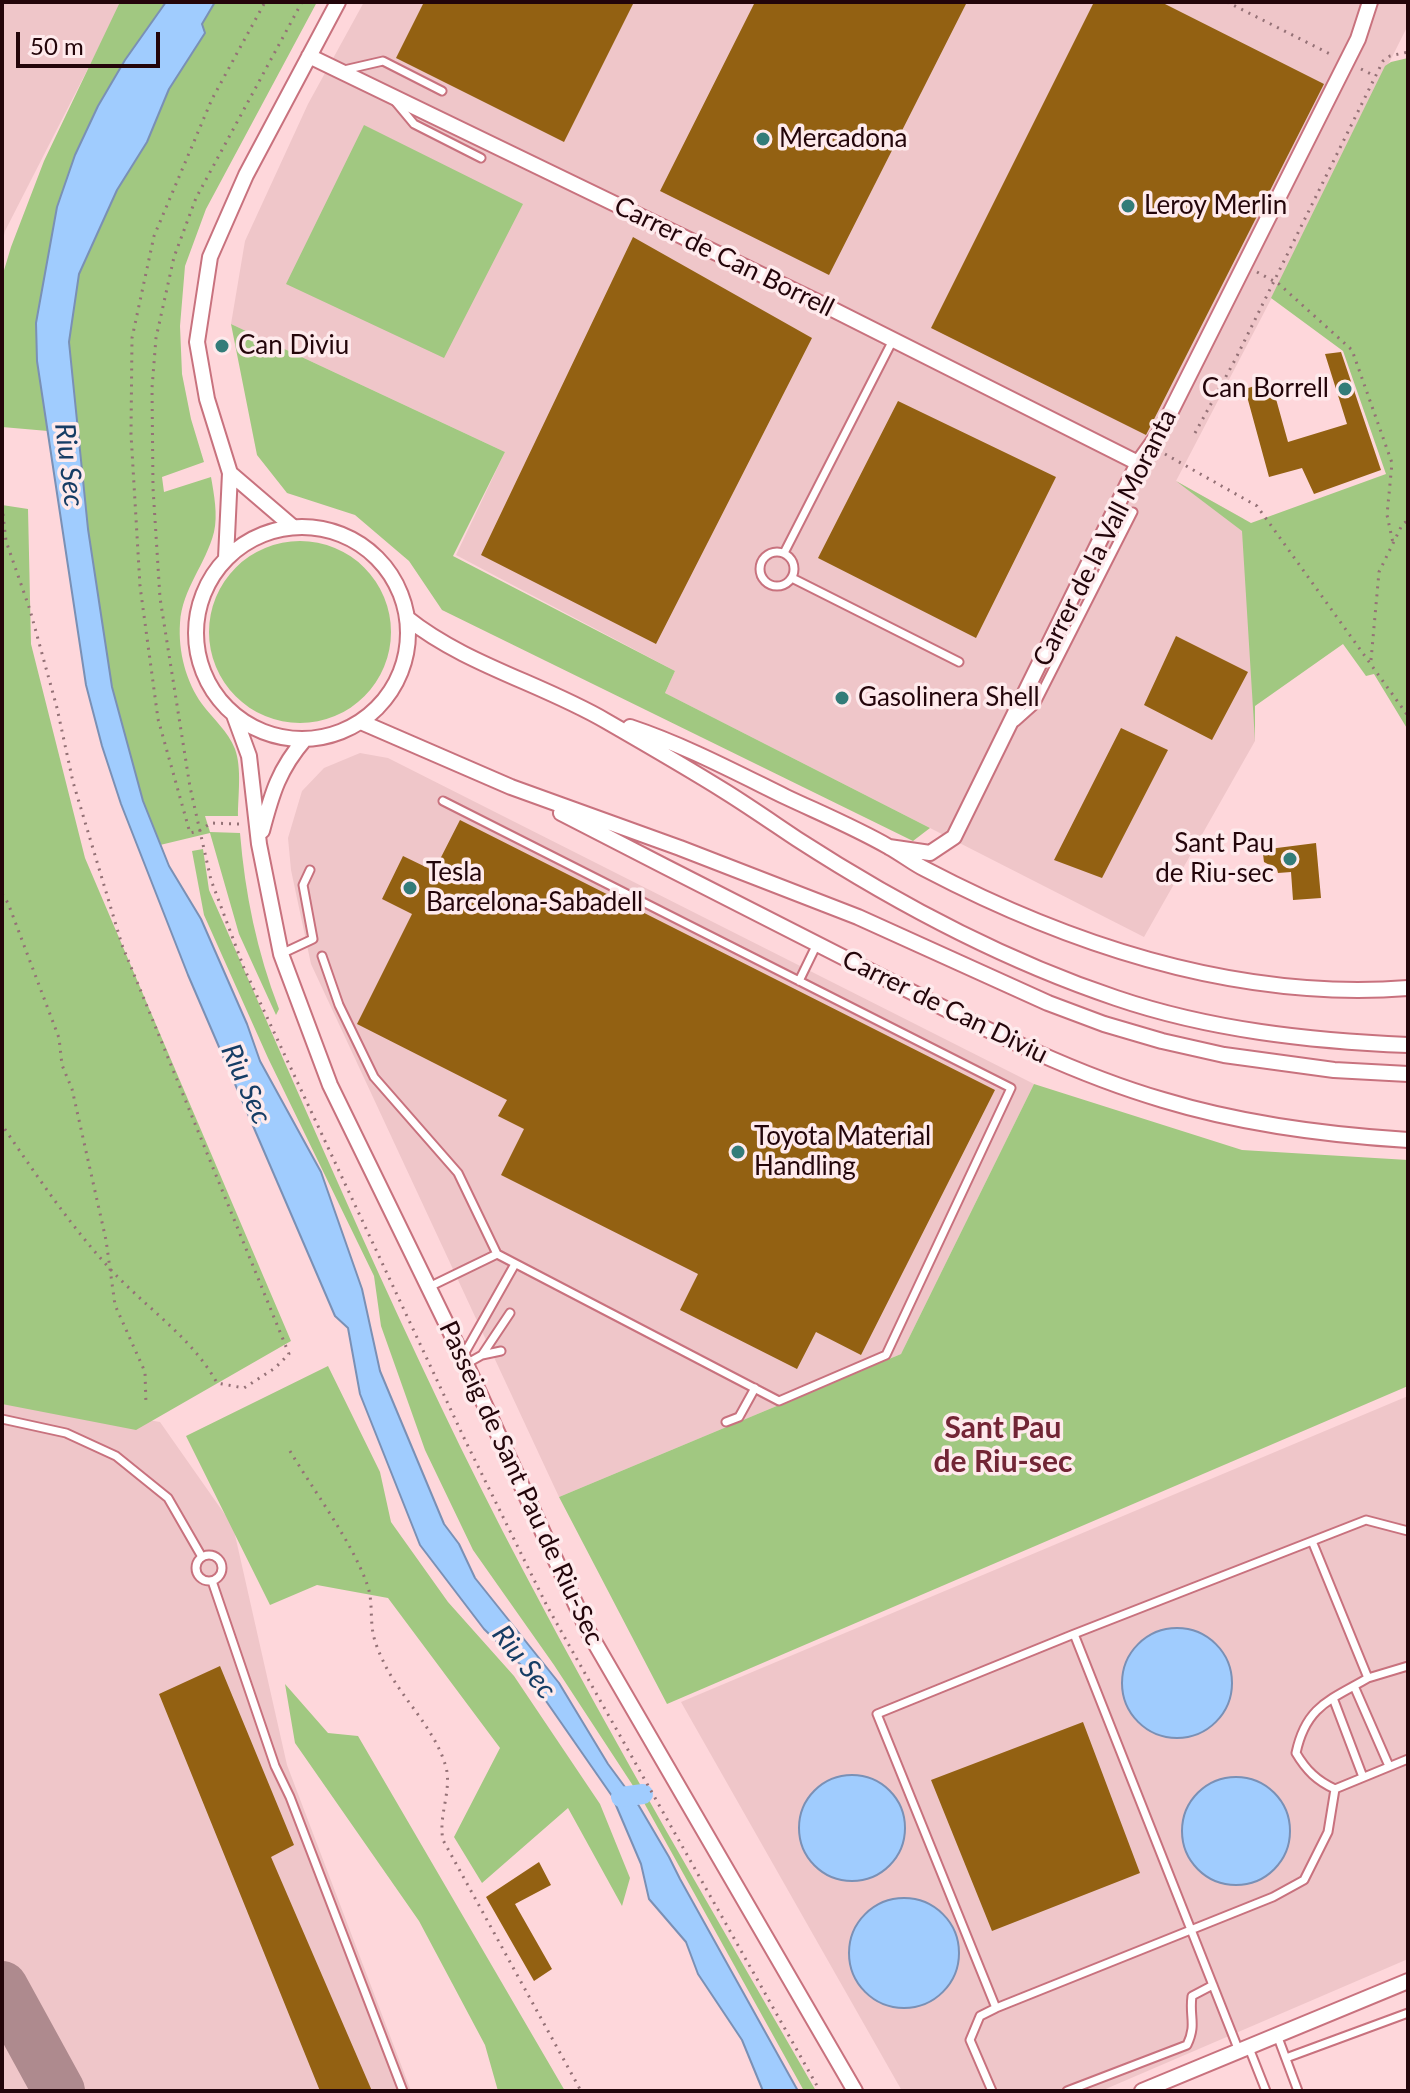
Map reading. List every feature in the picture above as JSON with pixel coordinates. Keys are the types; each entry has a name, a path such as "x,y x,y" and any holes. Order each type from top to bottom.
{"street":[{"path":"226,558 230,473 207,399 197,342 210,257 246,175 338,2"},
{"name":"Carrer de la Vall Moranta","path":"889,847 930,853 954,837 1138,463 1161,431 1347,62 1370,2"},
{"name":"Carrer de Can Borrell","path":"309,56 893,340 1138,463"},
{"path":"230,473 293,527"},
{"path":"293,527 326,530 366,548 383,564 396,584 407,618 408,639 401,671 385,699 361,722 340,732 305,739 268,734 234,715 215,695 206,679 199,661 195,634 201,597 209,580 226,558 248,541 274,530 293,527"},
{"path":"407,618 444,641 598,716 881,889 972,938 1039,969 1117,999 1194,1019 1270,1034 1408,1045"},
{"name":"Passeig de Sant Pau de Riu-Sec","path":"234,715 249,756 259,844 281,954 330,1085 465,1360 588,1631 855,2091"},
{"path":"598,716 741,775 889,847 924,869 1050,928 1165,966 1274,986 1408,988"},
{"name":"Carrer de Can Diviu","path":"361,722 511,787 858,917 1048,1003 1104,1024 1224,1055 1334,1070 1408,1074"},
{"name":"Passeig de Sant Pau de Riu-Sec","path":"259,844 271,795 287,760 305,739"},
{"name":"Carrer de Can Diviu","path":"511,787 817,944 1031,1050 1099,1079 1163,1101 1283,1127 1408,1140"},
{"path":"1142,2091 1408,1981"}],"lane":[{"path":"338,72 383,61 442,91"},
{"path":"390,96 414,124 481,158"},
{"path":"784,553 893,340"},
{"path":"1007,729 1035,705 1133,512"},
{"path":"784,553 794,567 792,578 777,587 767,584 760,575 760,563 768,554 784,553"},
{"path":"792,578 959,662"},
{"path":"322,956 339,1005 374,1077 458,1173 497,1254 779,1401 886,1355 1011,1088 443,801"},
{"path":"281,954 313,939 303,885 310,870"},
{"path":"799,981 817,944"},
{"path":"429,1287 497,1254"},
{"path":"465,1360 515,1264"},
{"path":"482,1355 510,1313"},
{"path":"465,1360 501,1351"},
{"path":"726,1422 739,1417 755,1388"},
{"path":"2,1419 66,1433 116,1456 168,1498 202,1557"},
{"path":"996,2008 877,1714 1366,1520 1408,1531"},
{"path":"1312,1541 1368,1678"},
{"path":"202,1557 197,1563 198,1575 212,1581"},
{"path":"202,1557 215,1557 221,1563 221,1572 212,1581"},
{"path":"212,1581 275,1766 290,1797 403,2091"},
{"path":"1074,1634 1213,1985 1266,2091"},
{"path":"1408,1666 1368,1678 1308,1717 1299,1735 1296,1753 1303,1766 1319,1782 1335,1789 1408,1759"},
{"path":"1354,1686 1389,1766"},
{"path":"1333,1698 1363,1777"},
{"path":"992,2091 970,2040 980,2016 1273,1897 1304,1880 1328,1832 1335,1789"},
{"path":"1067,2091 1187,2045 1195,2029 1190,2006 1192,1996 1213,1985"},
{"path":"1286,2058 1408,2013"},
{"path":"1277,2035 1298,2091"}],"path":[{"path":"239,824 211,823 190,833 158,719 140,586 131,434 132,338 154,236 212,99 265,2"},
{"path":"1227,2 1375,76"},
{"path":"1195,433 1383,61 1408,52"},
{"path":"1245,265 1274,281 1352,350 1392,463 1387,515 1393,543"},
{"path":"1151,445 1257,506 1408,716"},
{"path":"2,506 6,541 30,610 57,708 73,782 122,945 289,1354 275,1368 244,1388 217,1383 206,1362 110,1268 74,1227 2,1125"},
{"path":"1371,662 1379,572 1402,525 1408,520"},
{"path":"2,894 59,1038 62,1065 72,1089 110,1268 115,1305 145,1372 146,1405"},
{"path":"290,1451 358,1565 368,1586 373,1633 387,1668 442,1756 447,1781 442,1816 443,1840 581,2091"}],"shaded area":[{"path":"2,2 122,2 5,231 2,245"},
{"path":"364,2 1408,2 1408,25 1279,284 1176,481 1244,519 1255,741 1144,937 665,693 675,671 456,555 505,452 231,324 245,241 308,104"},
{"path":"360,753 388,758 1034,1084 901,1354 559,1497 311,964 291,870 288,838 302,791 324,768"},
{"path":"2,1395 160,1422 233,1526 287,1765 411,2091 2,2091"},
{"path":"1408,1396 1408,1959 1101,2091 902,2091 681,1702"}],"green space":[{"path":"120,2 166,2 125,60 98,106 75,155 44,398 48,431 2,427 2,277 44,161"},
{"path":"215,2 317,2 206,209 185,266 180,326 182,374 204,462 162,477 164,492 211,477 216,512 214,532 185,599 180,644 192,686 235,749 239,773 238,816 205,816 210,832 240,833 249,900 264,966 279,1009 276,1015 239,934 210,833 160,845 143,801 112,688 88,529 69,342 79,274 117,190 147,142 169,89 205,33 202,24"},
{"path":"1408,58 1408,730 1374,674 1366,676 1343,644 1255,706 1255,741 1242,531 1176,481 1251,523 1386,474 1343,351 1271,298 1385,66"},
{"path":"364,125 523,204 444,358 286,284"},
{"path":"231,324 505,452 453,556 675,671 665,693 930,828 913,841 442,610 409,561 355,515 287,493 257,455"},
{"path":"2,505 28,509 31,644 85,858 291,1341 136,1430 2,1404"},
{"path":"300,541 318,542 335,548 365,567 384,597 390,614 390,650 384,667 365,697 335,716 318,722 300,723 282,722 265,716 235,697 216,667 210,650 209,632 210,614 216,597 235,567 265,548 282,542"},
{"path":"203,849 209,890 360,1233 481,1488 667,1833 816,2091 804,2091 643,1801 554,1665 473,1550 425,1450 381,1326 374,1276 268,1058 204,915 192,851"},
{"path":"1034,1084 1242,1150 1408,1160 1408,1386 667,1704 559,1497 901,1354"},
{"path":"328,1366 380,1472 391,1522 448,1602 514,1676 600,1804 630,1878 622,1906 568,1808 482,1883 454,1837 500,1748 388,1598 317,1585 270,1605 186,1436"},
{"path":"285,1684 328,1733 358,1736 565,2091 498,2091 485,2045 419,1921 295,1743"}],"water":[{"name":"Riu Sec","path":"166,2 215,2 202,24 205,33 169,89 147,142 117,190 79,274 69,342 88,529 112,687 143,801 169,866 201,919 260,1061 321,1172 362,1289 380,1371 444,1524 459,1544 475,1578 559,1683 608,1764 639,1806 798,2091 763,2091 742,2040 698,1974 686,1942 649,1899 641,1864 612,1796 521,1665 484,1629 420,1545 360,1394 348,1328 335,1316 188,975 121,804 102,746 86,685 37,361 36,323 57,207 75,155 98,106 125,60"},
{"path":"1177,1628 1198,1632 1216,1644 1228,1662 1232,1683 1228,1704 1216,1722 1198,1734 1177,1738 1156,1734 1138,1722 1126,1704 1122,1683 1126,1662 1138,1644 1156,1632"},
{"path":"852,1775 872,1779 890,1790 901,1808 905,1828 901,1848 890,1866 872,1877 852,1881 832,1877 814,1866 803,1848 799,1828 803,1808 814,1790 832,1779"},
{"path":"1236,1777 1257,1781 1274,1793 1286,1810 1290,1831 1286,1852 1274,1869 1257,1881 1236,1885 1215,1881 1198,1869 1186,1852 1182,1831 1186,1810 1198,1793 1215,1781"},
{"path":"904,1898 925,1902 943,1914 955,1932 959,1953 955,1974 943,1992 925,2004 904,2008 883,2004 865,1992 853,1974 849,1953 853,1932 865,1914 883,1902"}],"building":[{"path":"424,2 634,2 564,142 396,58"},
{"path":"755,2 967,2 829,275 660,191"},
{"name":"Leroy Merlin","path":"1094,2 1161,2 1324,84 1146,435 931,328"},
{"path":"633,237 812,338 656,644 481,555"},
{"name":"Can Borrell","path":"1341,352 1381,470 1314,494 1302,468 1269,477 1245,389 1271,381 1288,442 1347,424 1325,354"},
{"path":"898,401 1056,477 976,638 818,558"},
{"path":"1176,636 1248,672 1212,740 1144,705"},
{"path":"1121,728 1168,750 1102,878 1054,860"},
{"name":"Toyota Material Handling","path":"460,820 995,1090 861,1355 816,1332 797,1369 680,1310 698,1274 501,1175 524,1129 498,1116 507,1100 357,1024 412,914 382,899 403,856 434,871"},
{"path":"1316,843 1321,898 1293,900 1291,872 1278,873 1277,869 1264,862 1263,854 1269,849"},
{"path":"220,1666 294,1845 271,1857 372,2091 320,2091 159,1694"},
{"path":"1083,1722 1140,1873 992,1931 931,1780"},
{"path":"539,1862 551,1885 515,1904 552,1969 534,1981 486,1897"}],"waterway":[{"path":"621,1797 643,1794"}],"taxiway":[{"path":"2,1987 59,2091"}],"place":[{"name":"Mercadona","path":"763,139"},
{"name":"Leroy Merlin","path":"1128,206"},
{"name":"Can Diviu","path":"222,346"},
{"name":"Can Borrell","path":"1345,389"},
{"name":"Gasolinera Shell","path":"842,698"},
{"name":"Sant Pau de Riu-sec","path":"1290,859"},
{"name":"Tesla Barcelona-Sabadell","path":"410,888"},
{"name":"Toyota Material Handling","path":"738,1152"}],"district":[{"name":"Sant Pau de Riu-sec","path":"1003,1445"}]}
